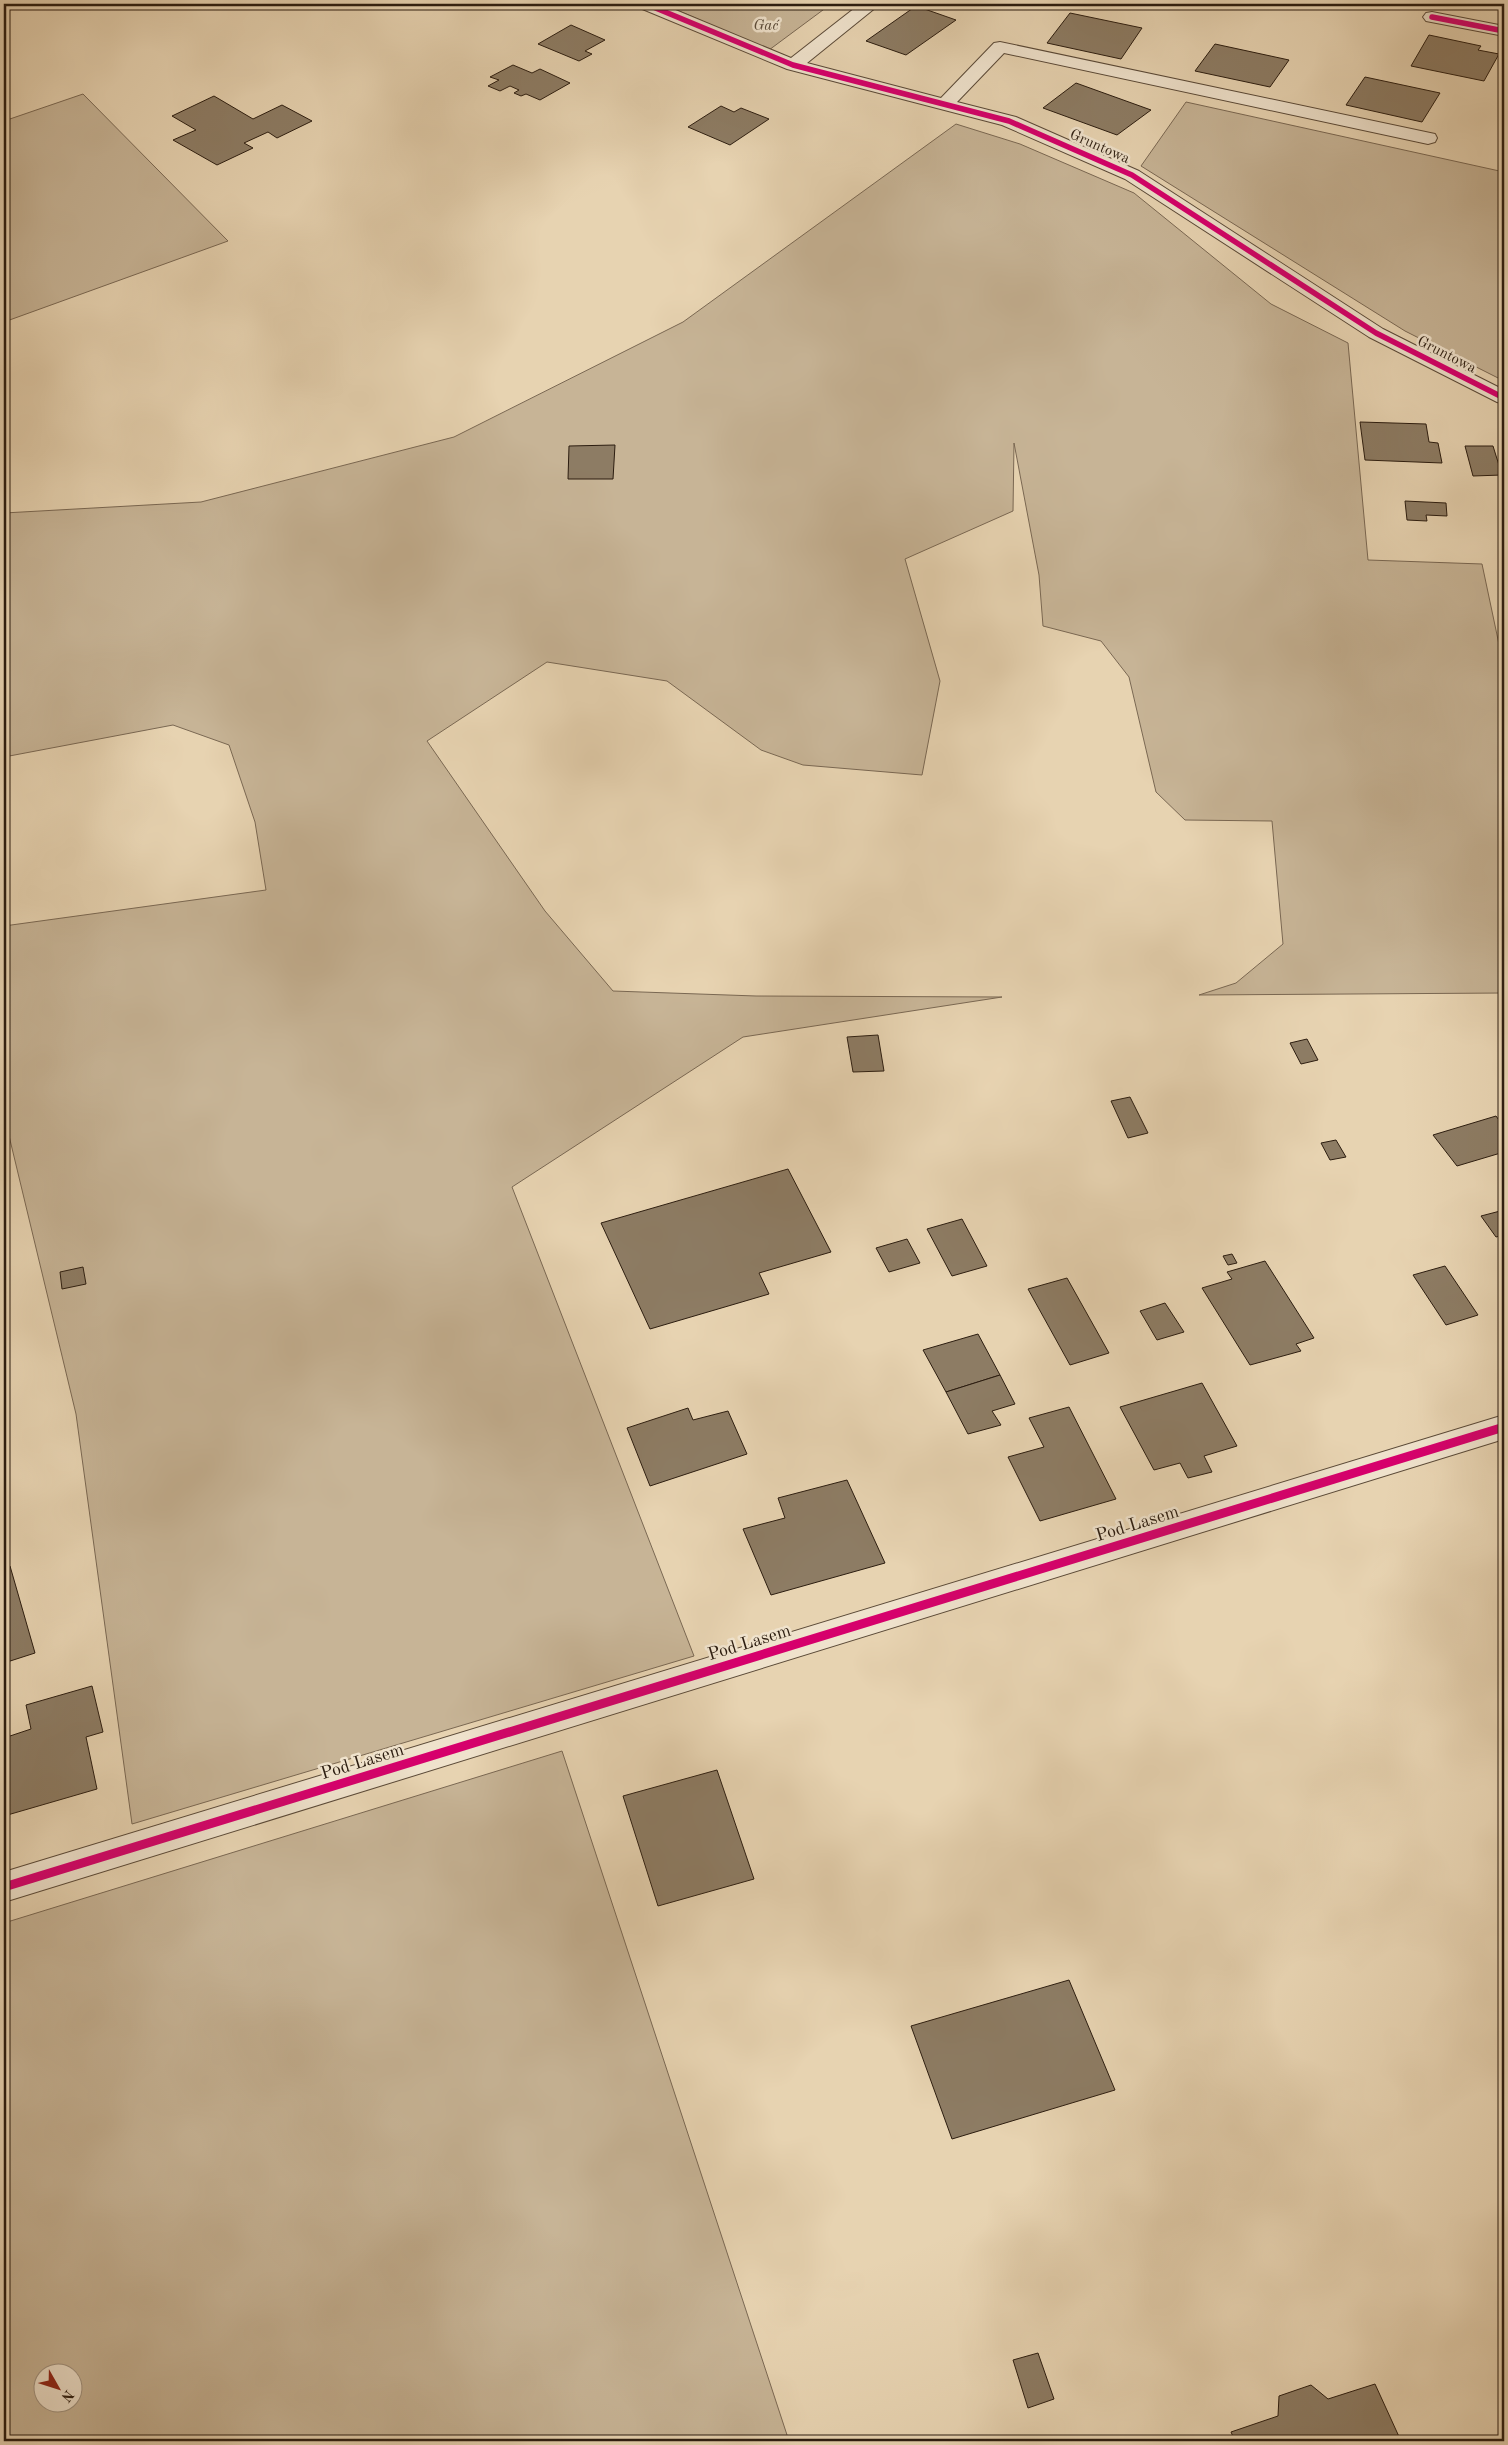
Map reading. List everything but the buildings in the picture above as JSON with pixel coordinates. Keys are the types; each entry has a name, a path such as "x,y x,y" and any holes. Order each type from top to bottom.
{"street":[{"name":"Gruntowa","path":"646,4 793,65 1009,120 1132,175 1376,333 1504,398"},
{"path":"793,65 871,4"},
{"path":"1432,16 1504,31"},
{"path":"945,104 1000,47 1428,138"},
{"name":"Pod Lasem","path":"4,1887 1504,1427"}],"green space":[{"name":"Gać","path":"663,4 831,4 769,50"},
{"path":"83,94 228,241 4,322 4,121"},
{"path":"1186,102 1504,172 1504,381 1405,331 1141,166"},
{"path":"956,124 1020,144 1134,193 1271,304 1348,343 1368,560 1482,564 1504,668 1504,993 1199,995 1236,983 1283,944 1272,821 1185,820 1156,792 1129,677 1101,641 1043,626 1039,575 1014,443 1013,511 905,559 940,681 922,775 803,765 761,750 667,681 547,662 427,741 545,911 613,991 756,996 1002,997 743,1037 512,1187 694,1656 132,1824 76,1414 4,1115 4,926 266,890 255,822 229,745 173,725 4,757 4,513 201,502 454,437 683,322"},
{"path":"562,1751 789,2441 4,2441 4,1923"}],"cycle path":[{"path":"646,4 793,65 1009,121 1132,175 1376,333 1504,398"},
{"path":"1432,17 1504,31"},
{"path":"4,1887 1504,1427"}]}
